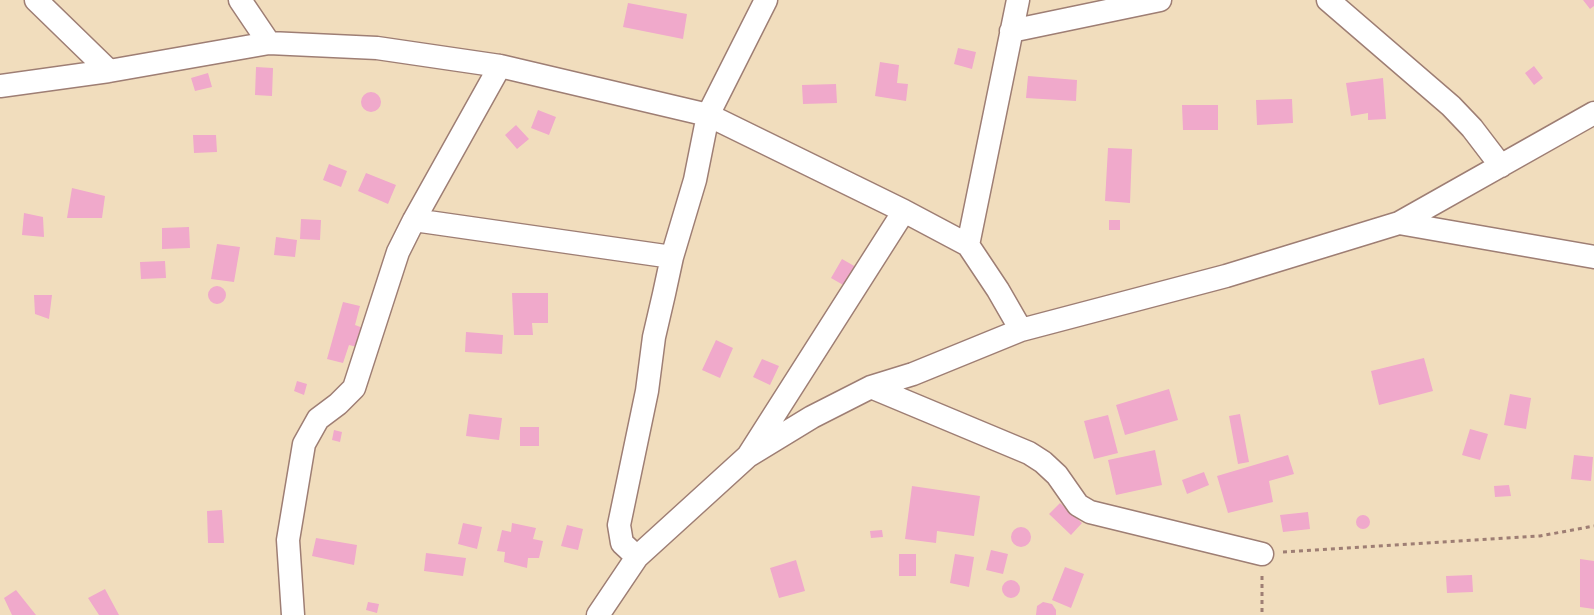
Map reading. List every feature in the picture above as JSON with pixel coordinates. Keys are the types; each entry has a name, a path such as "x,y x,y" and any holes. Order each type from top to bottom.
{"street":[{"path":"36,0 109,71"},
{"path":"240,0 269,43"},
{"path":"637,557 622,543 618,525 637,442 647,391 654,337 672,257 695,180 708,115 766,0"},
{"path":"968,246 1018,0"},
{"path":"1011,31 1160,0"},
{"path":"1328,0 1451,106 1472,128 1501,166"},
{"path":"0,86 109,71 269,43 377,48 500,66 708,115 904,211 968,246 998,290 1021,330"},
{"path":"293,615 288,540 304,444 318,419 338,404 354,388 398,252 500,66"},
{"path":"598,615 637,557 748,456 812,416 871,387 913,374 1021,330 1226,276 1399,224 1594,113"},
{"path":"748,456 904,211"},
{"path":"414,220 672,257"},
{"path":"1399,224 1594,257"},
{"path":"871,387 1029,453 1043,462 1057,475 1078,505 1090,512 1262,554"}],"path":[{"path":"1262,615 1262,554 1540,536 1594,526"}],"building":[{"path":"1583,0 1594,0 1594,6 1590,9"},
{"path":"628,3 687,14 683,39 623,27"},
{"path":"958,48 976,52 972,69 954,64"},
{"path":"880,62 899,65 897,83 908,84 906,101 875,96"},
{"path":"1534,66 1543,78 1534,85 1525,73"},
{"path":"256,67 273,68 272,96 255,95"},
{"path":"208,73 212,87 195,91 191,78"},
{"path":"1028,76 1077,80 1076,101 1026,98"},
{"path":"1383,78 1386,119 1368,120 1368,113 1351,116 1346,83"},
{"path":"836,84 837,103 803,104 802,85"},
{"path":"371,92 378,95 381,102 378,109 371,112 364,109 361,102 364,95"},
{"path":"1292,99 1293,123 1257,125 1256,100"},
{"path":"1182,105 1218,105 1218,130 1183,130"},
{"path":"538,110 556,117 549,135 531,128"},
{"path":"516,125 529,139 517,149 505,135"},
{"path":"193,135 216,135 217,152 194,153"},
{"path":"1108,148 1132,149 1130,203 1105,201"},
{"path":"329,164 347,171 341,187 323,180"},
{"path":"366,173 396,185 388,204 358,191"},
{"path":"72,188 105,196 102,218 67,218"},
{"path":"24,213 43,217 44,237 22,235"},
{"path":"301,219 321,220 320,240 300,239"},
{"path":"1109,220 1120,220 1120,230 1109,230"},
{"path":"189,227 190,248 162,249 162,228"},
{"path":"276,237 297,240 295,257 274,255"},
{"path":"217,244 240,247 234,282 211,279"},
{"path":"842,259 856,267 845,286 831,278"},
{"path":"165,261 166,278 141,279 140,262"},
{"path":"217,286 225,291 226,295 221,303 217,304 209,299 208,295 213,287"},
{"path":"512,293 548,293 548,323 532,323 533,335 514,335"},
{"path":"34,295 52,295 49,319 35,314"},
{"path":"343,302 360,306 355,325 363,328 357,347 349,345 343,363 327,359"},
{"path":"466,332 503,335 502,354 465,352"},
{"path":"716,340 733,348 720,378 702,370"},
{"path":"1424,358 1433,391 1379,405 1371,371"},
{"path":"762,359 779,366 770,385 753,377"},
{"path":"297,381 307,384 304,395 294,391"},
{"path":"1169,389 1178,420 1125,435 1116,405"},
{"path":"1510,394 1531,398 1526,429 1504,425"},
{"path":"469,414 502,418 499,440 466,436"},
{"path":"1240,414 1249,462 1238,464 1229,416"},
{"path":"1108,415 1118,453 1094,459 1084,421"},
{"path":"520,427 539,427 539,446 520,446"},
{"path":"1470,429 1488,434 1480,460 1462,455"},
{"path":"334,430 342,432 340,442 332,440"},
{"path":"1155,450 1162,485 1116,495 1108,460"},
{"path":"1288,455 1294,474 1269,481 1273,502 1228,513 1217,476"},
{"path":"1574,455 1593,457 1591,481 1571,479"},
{"path":"1204,472 1209,485 1187,494 1182,480"},
{"path":"1509,485 1511,496 1495,497 1494,486"},
{"path":"912,486 980,496 974,536 937,531 936,543 905,539"},
{"path":"1060,503 1082,523 1071,535 1049,514"},
{"path":"222,510 224,543 208,543 207,511"},
{"path":"1308,512 1310,529 1283,532 1280,515"},
{"path":"1363,515 1368,517 1370,522 1368,527 1363,529 1358,527 1356,522 1358,517"},
{"path":"463,523 482,527 477,549 458,544"},
{"path":"512,523 536,528 533,539 543,541 539,558 528,558 527,568 504,562 505,552 497,551 502,530 511,532"},
{"path":"567,525 583,529 578,550 561,546"},
{"path":"1017,527 1025,527 1031,533 1031,541 1025,547 1017,547 1011,541 1011,533"},
{"path":"882,530 883,537 871,538 870,531"},
{"path":"316,538 357,545 354,565 312,556"},
{"path":"991,550 1008,554 1003,574 986,570"},
{"path":"426,553 466,558 463,576 424,571"},
{"path":"899,554 916,554 916,576 899,576"},
{"path":"955,554 974,557 969,587 950,583"},
{"path":"1580,559 1594,561 1594,609 1580,607"},
{"path":"796,560 805,591 779,598 770,568"},
{"path":"1065,567 1084,574 1071,608 1052,600"},
{"path":"1472,575 1473,592 1447,593 1446,576"},
{"path":"1007,580 1015,580 1020,585 1018,596 1007,598 1002,593 1002,585"},
{"path":"105,589 119,615 99,615 88,598"},
{"path":"16,590 36,615 12,615 4,598"},
{"path":"368,602 379,604 377,613 366,610"},
{"path":"1043,602 1052,604 1056,610 1056,615 1036,615 1037,606"}]}
